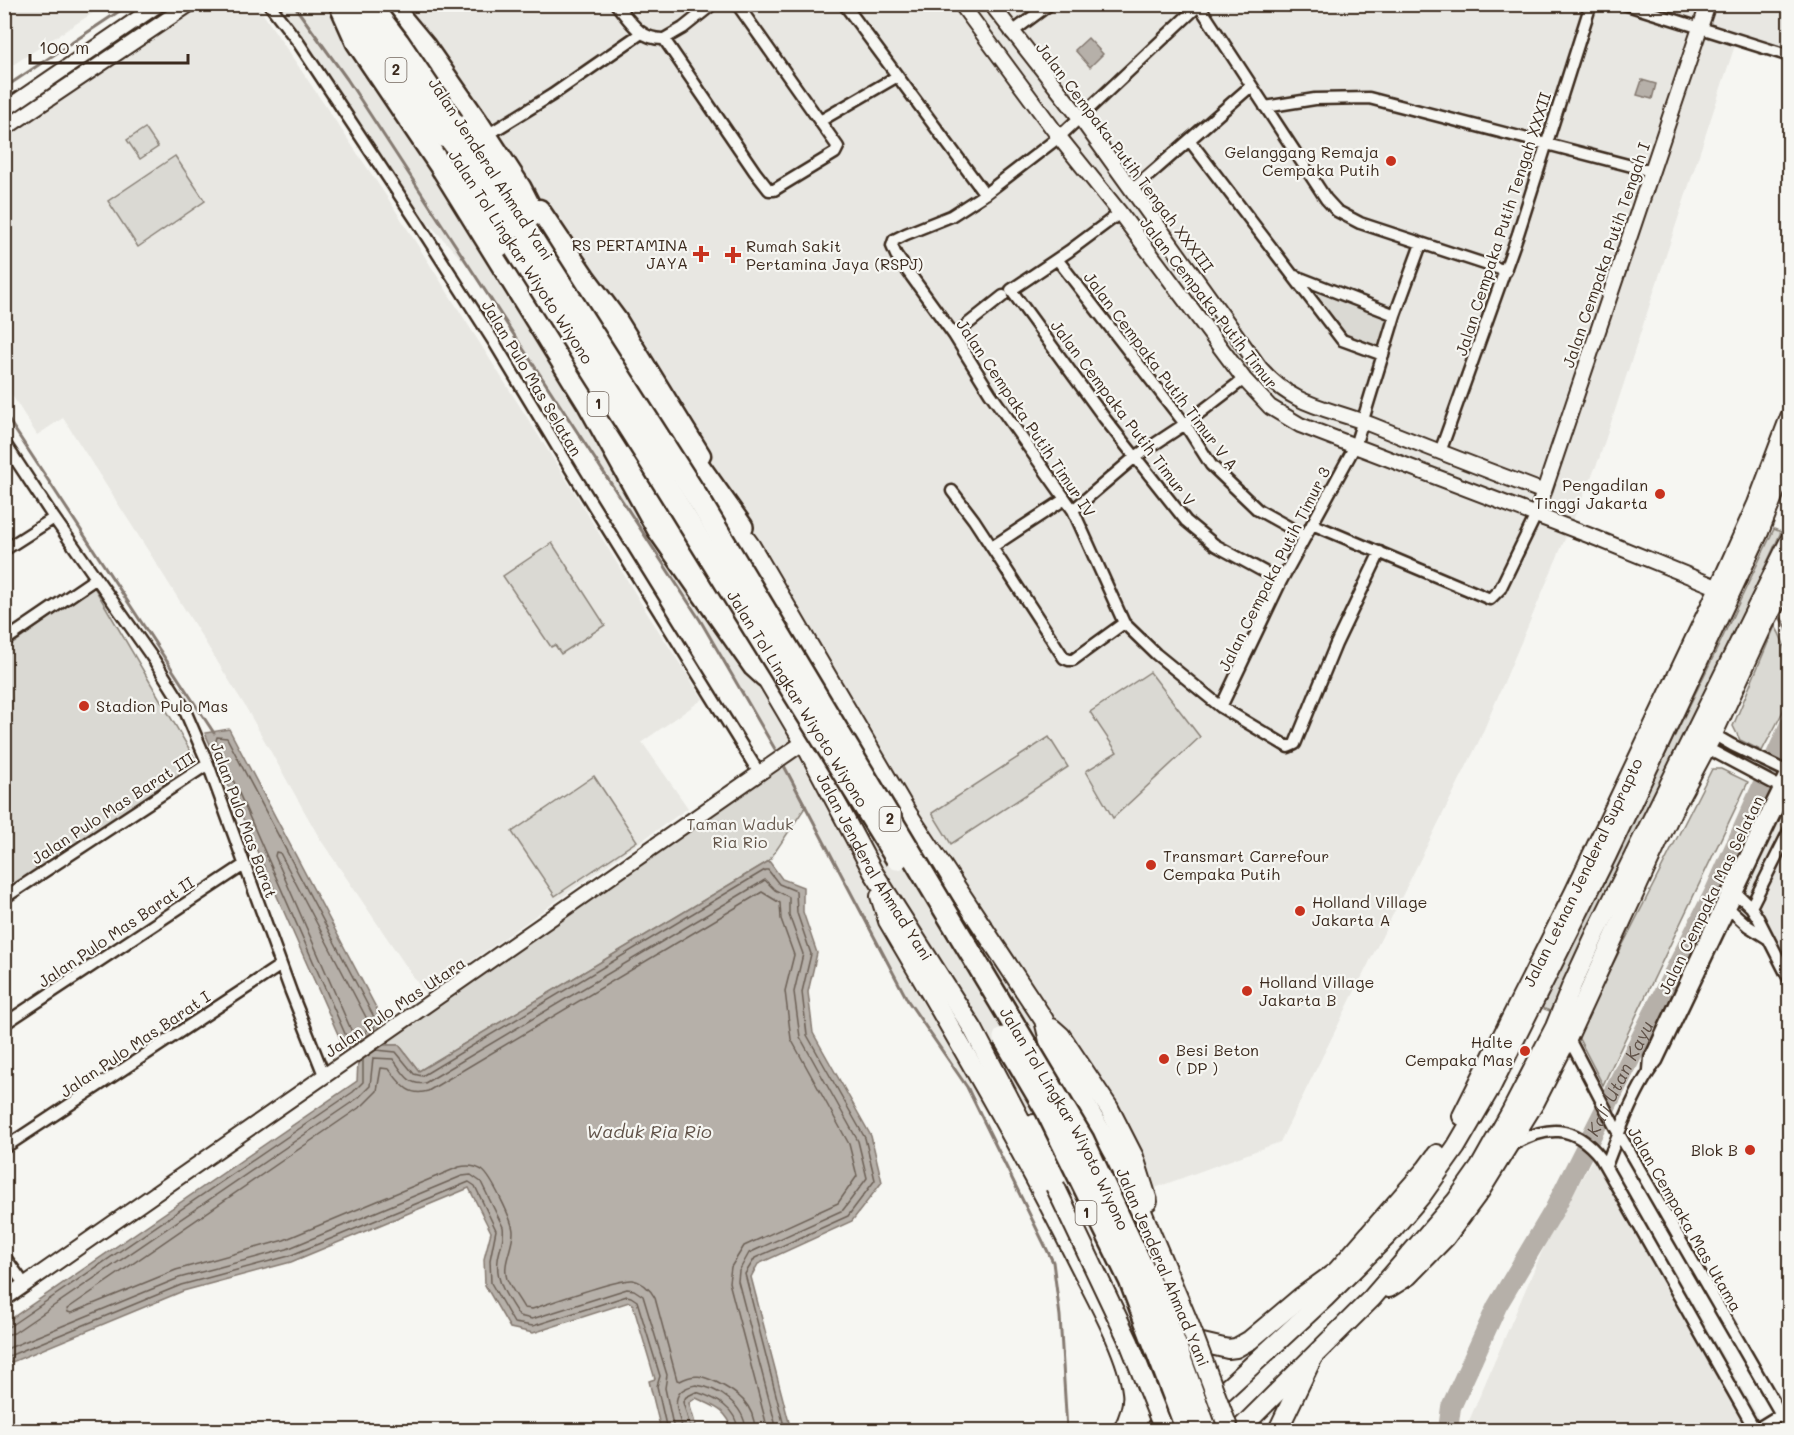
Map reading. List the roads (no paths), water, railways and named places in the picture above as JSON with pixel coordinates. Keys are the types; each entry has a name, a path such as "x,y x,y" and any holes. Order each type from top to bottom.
{"highway":[{"path":"337,4 357,42 444,171 588,403 664,539 754,666 765,676"},
{"name":"Jalan Tol Lingkar Wiyoto Wiyono","path":"345,4 370,33 445,137 650,459 926,905 1041,1101 1130,1280 1187,1431"},
{"path":"385,6 424,46 495,148 520,188 546,237 626,364 745,534"},
{"name":"Jalan Tol Lingkar Wiyoto Wiyono","path":"385,6 398,42 527,231 702,505 1083,1140 1164,1314 1205,1431"}],"main road":[{"name":"Jalan Jenderal Ahmad Yani","path":"337,4 395,86 465,194 747,642 800,745 873,872 1070,1179 1151,1357 1181,1430"},
{"name":"Jalan Jenderal Ahmad Yani","path":"385,6 610,352 745,534"},
{"name":"Jalan Jenderal Ahmad Yani","path":"385,6 442,59 545,216 633,342 732,505 745,534 894,793 1044,1020 1049,1041 1118,1160 1184,1310 1229,1431"},
{"path":"361,36 385,6"},
{"path":"395,86 423,67"},
{"name":"Jalan Letnan Jenderal Suprapto","path":"1325,1298 1337,1271 1426,1169 1462,1115 1574,893 1719,588 1757,504 1790,417"},
{"name":"Jalan Letnan Jenderal Suprapto","path":"1210,1404 1325,1298 1388,1234 1415,1203 1456,1147 1491,1087 1607,855 1759,532 1789,458"},
{"path":"1372,1298 1408,1276 1446,1238 1509,1147 1535,1102 1568,1037 1673,809 1709,740 1790,540"},
{"path":"1239,1431 1372,1298 1456,1201 1480,1167 1512,1112 1555,1027 1592,942 1760,618 1789,580"},
{"path":"1641,752 1662,738"},
{"path":"873,872 888,921 981,1078 1044,1194 1109,1326 1125,1364 1132,1393 1130,1417 1123,1431"},
{"name":"Jalan Jenderal Ahmad Yani","path":"959,894 957,909 1110,1174 1156,1269 1219,1431"},
{"path":"1044,1020 1060,1036 1109,1108 1134,1157 1158,1234 1174,1275 1167,1293"},
{"name":"Jalan Jenderal Ahmad Yani","path":"973,1029 1055,1186 1129,1342 1164,1431"},
{"path":"1156,1269 1158,1234"},
{"path":"1185,1339 1228,1349 1236,1348 1250,1340 1300,1297 1337,1271"},
{"path":"1132,1431 1144,1408 1151,1357"},
{"path":"1278,1431 1312,1359"},
{"path":"1269,1431 1293,1396"},
{"path":"1205,1431 1210,1404"},
{"name":"1","path":"1181,1430 1210,1404"}],"street":[{"path":"4,110 159,4"},
{"path":"4,129 190,4"},
{"name":"Jalan Pulo Mas Selatan","path":"269,4 298,42 483,324 761,772"},
{"path":"616,4 640,34 664,39 683,28 713,4"},
{"path":"664,39 742,154 770,190 774,190 835,153 838,147 737,4"},
{"path":"844,4 985,194 1077,120 1199,5 1326,199 1337,210 1360,223 1506,271"},
{"name":"Jalan Cempaka Putih Timur","path":"960,4 1244,379 1270,407 1300,425 1540,504 1719,588"},
{"name":"Jalan Cempaka Putih Tengah XXXIII","path":"990,4 1132,189 1260,368 1272,381 1304,403 1440,452 1540,504"},
{"path":"1011,33 1050,4"},
{"name":"Jalan Cempaka Putih Tengah XXXII","path":"1440,452 1506,271 1591,4"},
{"path":"1624,4 1790,56"},
{"name":"Jalan Cempaka Putih Tengah I","path":"1540,504 1708,4"},
{"path":"492,132 640,34"},
{"path":"820,121 896,77"},
{"path":"1132,189 1251,87"},
{"path":"1265,107 1315,99 1369,98 1651,171"},
{"path":"1190,141 1342,340 1383,355"},
{"name":"Jalan Cempaka Putih Timur IV","path":"985,194 951,216 894,240 892,246 896,255 954,335 990,393 1073,510 1124,623 1156,654 1221,708 1288,747 1295,744 1336,644 1380,552"},
{"path":"954,335 1007,293 1119,213"},
{"name":"Jalan Cempaka Putih Timur 3","path":"1221,708 1281,581 1356,443 1395,315 1421,244"},
{"name":"Jalan Cempaka Putih Timur V A","path":"1057,259 1185,424 1211,465 1258,510 1305,536"},
{"path":"1293,275 1395,315"},
{"name":"Jalan Cempaka Putih Timur V","path":"1007,293 1186,521 1228,553 1281,581"},
{"path":"1073,510 1135,458 1185,424 1244,379"},
{"name":"Jalan Pulo Mas Barat","path":"4,442 95,579 154,660 183,706 208,764 281,965 329,1072"},
{"path":"4,464 15,457"},
{"path":"952,491 1064,658 1073,660 1124,623"},
{"path":"992,548 1065,499"},
{"path":"1312,524 1490,599 1500,589 1540,504"},
{"path":"4,550 54,518"},
{"path":"4,641 95,579"},
{"path":"1709,740 1753,756 1786,778"},
{"path":"1709,740 1746,770 1769,781 1786,778"},
{"name":"Jalan Pulo Mas Utara","path":"4,1299 800,745"},
{"name":"Jalan Pulo Mas Barat III","path":"4,898 208,764"},
{"name":"Jalan Cempaka Mas Selatan","path":"1603,1162 1649,1070 1657,1061 1786,778"},
{"path":"1751,907 1790,829"},
{"name":"Jalan Pulo Mas Barat II","path":"4,1024 244,865"},
{"path":"1733,891 1751,907 1758,918 1790,981"},
{"path":"1726,906 1748,926 1767,938"},
{"name":"Jalan Pulo Mas Barat I","path":"4,1148 281,965"},
{"name":"Jalan Cempaka Mas Utama","path":"1568,1037 1609,1116 1790,1430"},
{"path":"1509,1147 1527,1136 1546,1131 1567,1131 1583,1140 1603,1162 1755,1430 1781,1414"},
{"path":"4,1256 25,1285"}],"water":[{"path":"1088,38 1103,54 1090,67 1075,50"},
{"path":"1642,80 1656,84 1652,99 1637,95"},
{"name":"Waduk Ria Rio","path":"229,729 382,1019 378,1045 399,1045 419,1071 769,861 782,879 803,887 803,912 817,953 808,992 813,1033 871,1136 882,1182 852,1221 758,1264 751,1277 791,1430 733,1430 723,1413 696,1398 689,1403 697,1430 661,1430 649,1381 655,1379 633,1305 629,1302 533,1333 510,1328 485,1285 484,1259 491,1232 469,1188 291,1262 183,1291 5,1365 5,1323 357,1081 358,1061 341,1041 205,733"}],"waterway":[{"path":"4,88 130,4"},
{"path":"293,4 347,79 700,620 779,756"},
{"path":"4,413 214,733"},
{"path":"1779,616 1790,637"},
{"name":"Kali Utan Kayu","path":"1448,1430 1451,1407 1497,1306 1554,1210 1714,893 1790,724"},
{"path":"782,762 908,1001 967,1087 1053,1262 1060,1316 1067,1430"}],"place":[{"name":"Gelanggang Remaja Cempaka Putih","path":"1391,161"},
{"name":"RS PERTAMINA JAYA","path":"701,254"},
{"name":"Rumah Sakit Pertamina Jaya (RSPJ)","path":"733,255"},
{"name":"Pengadilan Tinggi Jakarta","path":"1660,494"},
{"name":"Stadion Pulo Mas","path":"84,706"},
{"name":"Transmart Carrefour Cempaka Putih","path":"1151,865"},
{"name":"Holland Village Jakarta A","path":"1300,911"},
{"name":"Holland Village Jakarta B","path":"1247,991"},
{"name":"Halte Cempaka Mas","path":"1525,1051"},
{"name":"Besi Beton ( DP )","path":"1164,1059"},
{"name":"Blok B","path":"1750,1150"}],"park label":[{"name":"Taman Waduk Ria Rio","path":"740,833"}]}
